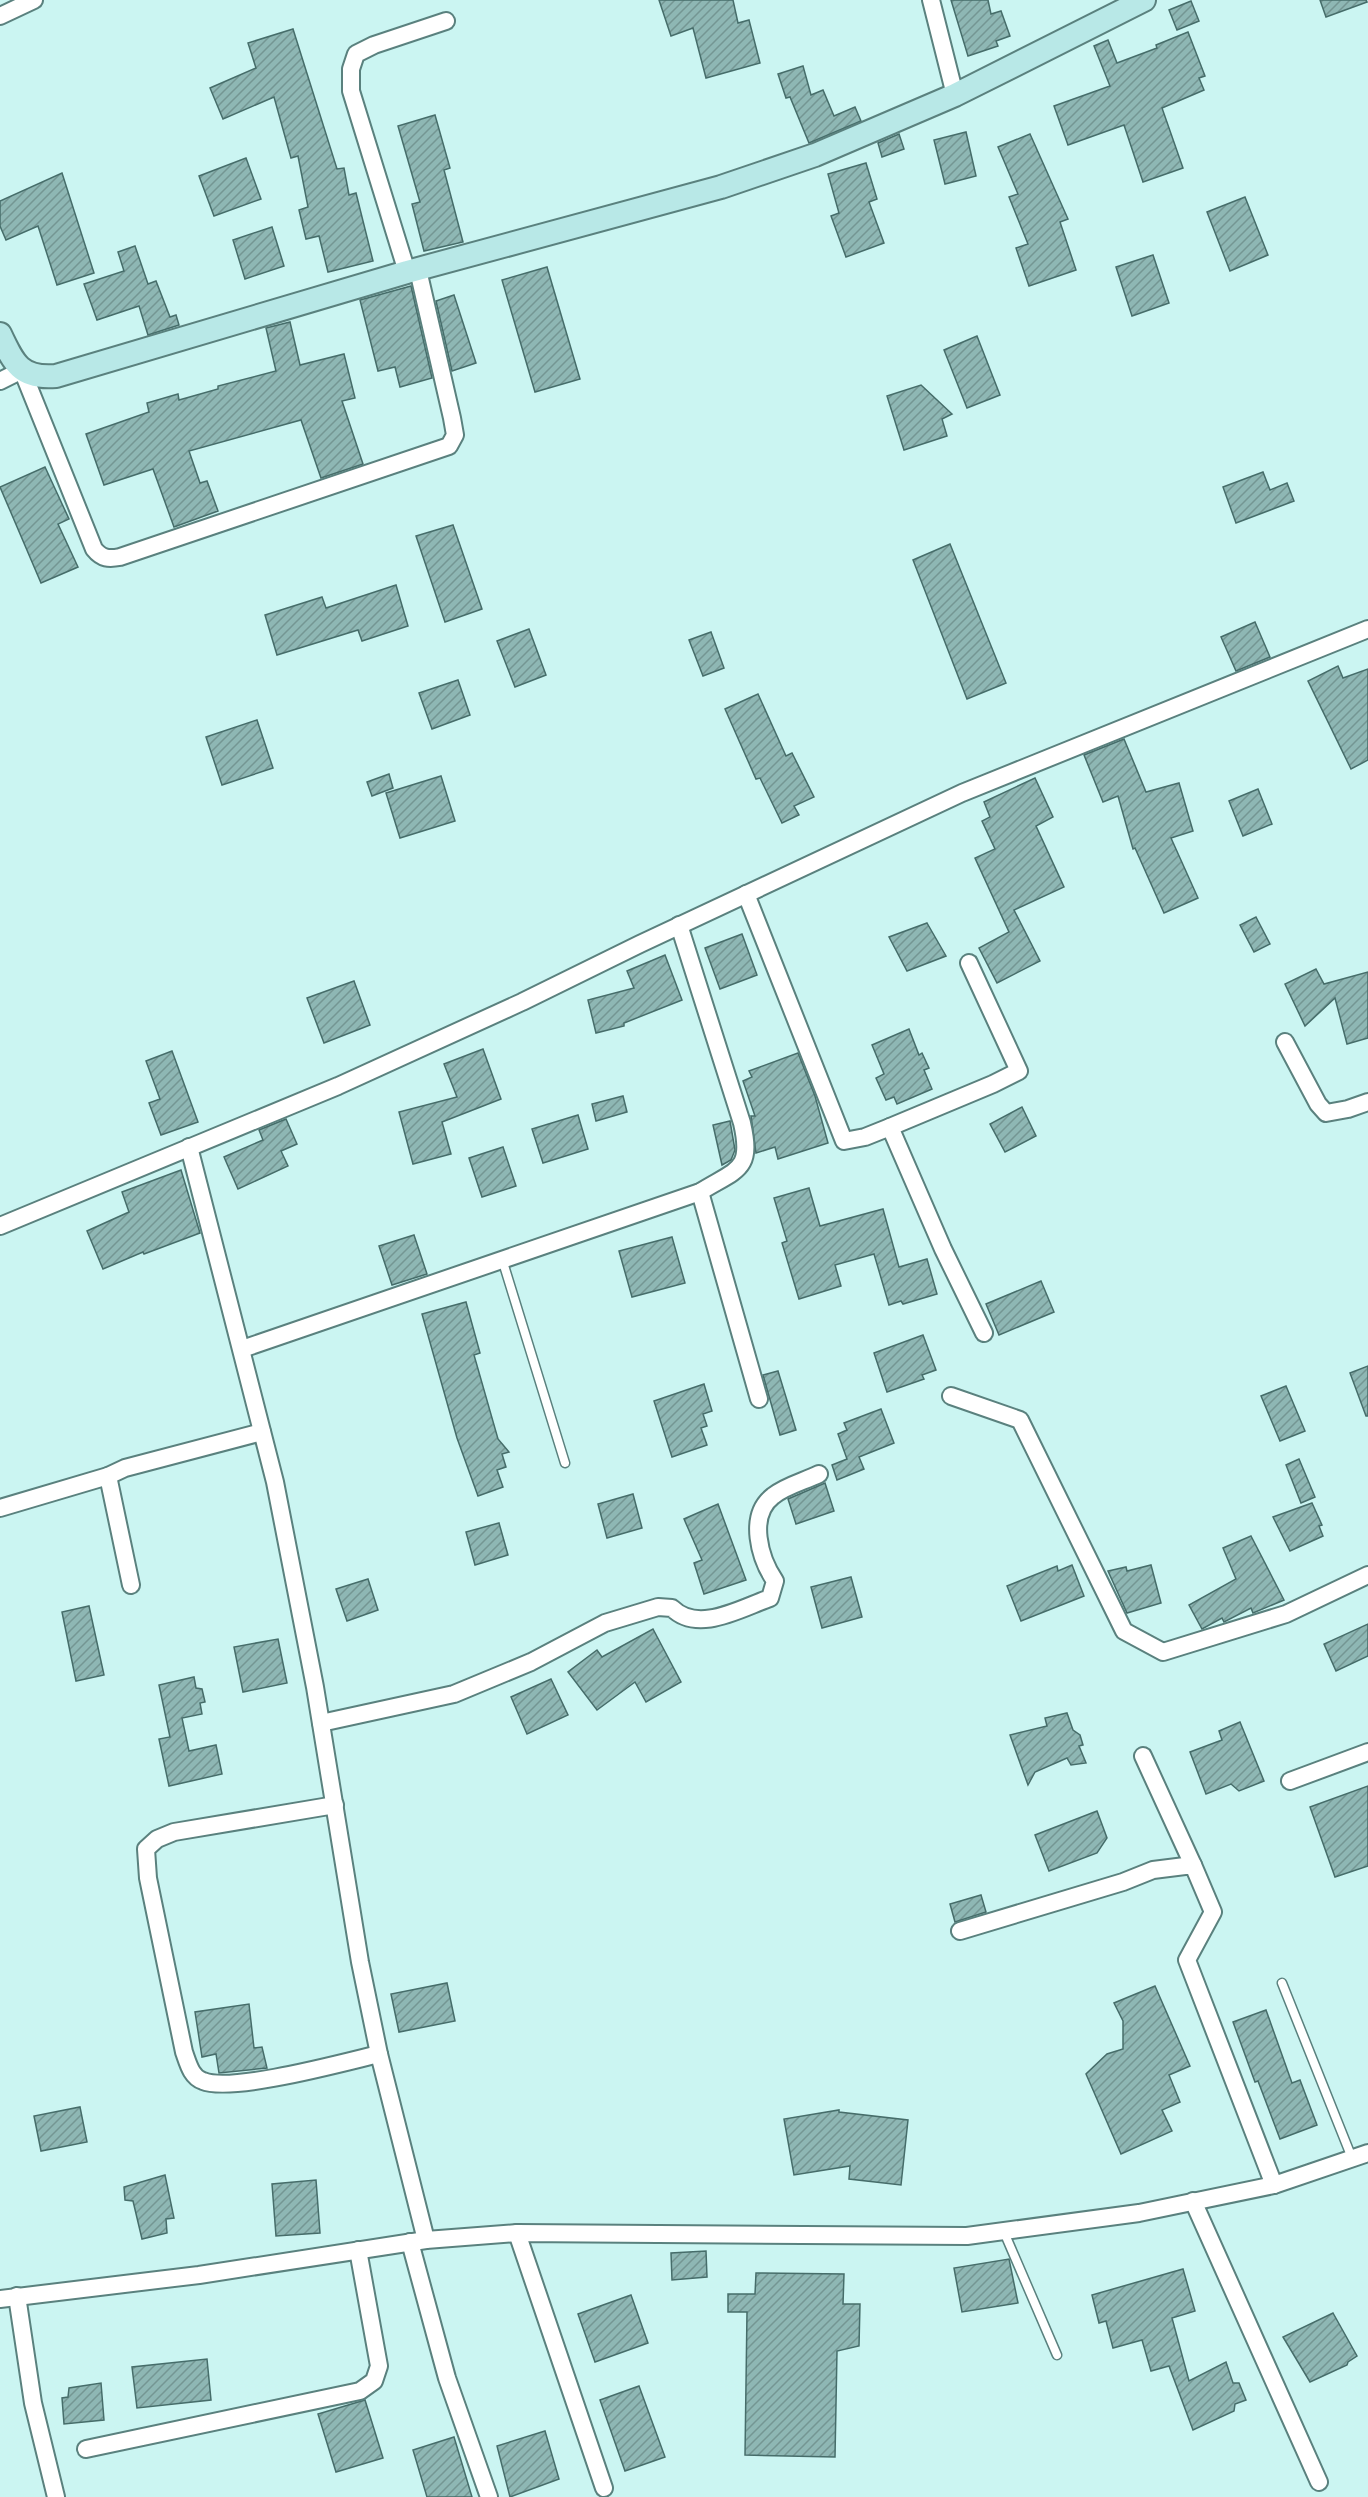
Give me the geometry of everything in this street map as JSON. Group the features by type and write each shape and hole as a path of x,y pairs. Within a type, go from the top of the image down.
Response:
{"street":[{"path":"0,16 34,0"},
{"path":"931,0 955,95"},
{"path":"22,370 37,378 56,376 413,271 721,188 816,154 955,95 1144,0"},
{"path":"0,334 22,370 94,549 99,556 109,559 449,446 455,435 452,418 413,271 351,91 351,69 356,54 374,45 446,21"},
{"path":"0,381 22,370"},
{"path":"0,1226 338,1086 522,1002 679,925 962,793 1368,629"},
{"path":"746,894 844,1141 890,1127 1019,1071 969,963"},
{"path":"242,1349 700,1192 741,1166 748,1149 679,925"},
{"path":"1286,1042 1318,1104 1326,1113 1368,1102"},
{"path":"890,1127 943,1249 984,1333"},
{"path":"189,1147 274,1482 321,1723 360,1962 447,2378 489,2497"},
{"path":"700,1192 759,1399"},
{"path":"951,1396 1020,1420 1124,1631 1163,1652 1286,1614 1368,1575"},
{"path":"0,1508 108,1476 125,1468 262,1432"},
{"path":"321,1723 454,1694 531,1662 605,1623 658,1607 672,1608 681,1617 703,1621 770,1598 775,1581 763,1561 758,1535 762,1512 772,1496 819,1474"},
{"path":"108,1476 131,1585"},
{"path":"1290,1781 1368,1752"},
{"path":"1143,1756 1213,1912 1186,1960 1274,2185"},
{"path":"335,1805 174,1832 157,1839 146,1849 148,1878 184,2052 193,2075 203,2082 217,2084 270,2079 379,2054"},
{"path":"960,1931 1123,1882 1154,1870 1193,1865"},
{"path":"56,2497 8,2298 200,2275 418,2241 517,2233 967,2236 1139,2213 1274,2185 1360,2156"},
{"path":"1192,2201 1318,2482"},
{"path":"517,2233 604,2488"},
{"path":"86,2449 360,2391 374,2381 379,2366 358,2250"}],"lane":[{"path":"502,1259 565,1463"},
{"path":"1282,1983 1360,2156"},
{"path":"1004,2232 1057,2355"}],"building":[{"path":"659,0 733,0 738,23 749,20 760,63 706,78 693,28 671,36"},
{"path":"951,0 988,0 991,14 1001,11 1010,36 996,41 998,46 968,56"},
{"path":"1320,0 1366,0 1367,2 1326,17"},
{"path":"1191,1 1199,21 1177,30 1169,10"},
{"path":"293,29 337,169 344,168 349,195 356,193 373,261 328,272 319,236 306,239 299,210 308,207 298,156 291,158 274,97 223,119 210,88 256,68 248,43"},
{"path":"1188,32 1205,76 1199,78 1204,90 1162,108 1183,168 1143,182 1124,125 1068,145 1054,106 1110,86 1094,46 1108,40 1117,63 1157,48 1156,45"},
{"path":"803,66 811,95 823,90 834,116 855,107 861,121 809,143 790,97 786,98 778,74"},
{"path":"435,115 450,168 444,170 463,242 424,251 412,204 420,202 398,126"},
{"path":"966,132 976,176 945,184 934,140"},
{"path":"899,134 904,149 882,157 878,143"},
{"path":"1030,134 1068,219 1060,222 1076,270 1029,286 1016,248 1028,244 1009,197 1018,194 998,147"},
{"path":"246,158 261,199 214,216 199,176"},
{"path":"866,163 877,199 869,202 884,243 846,257 831,216 839,213 828,174"},
{"path":"62,173 94,273 57,285 38,226 6,240 0,226 0,201"},
{"path":"1245,197 1268,255 1230,271 1207,212"},
{"path":"272,227 284,266 245,279 233,240"},
{"path":"135,246 148,284 156,281 170,317 176,315 179,325 148,335 139,306 97,320 84,284 124,271 118,252"},
{"path":"1153,255 1169,303 1132,316 1116,267"},
{"path":"547,267 580,379 535,392 502,280"},
{"path":"411,286 432,378 400,387 395,367 378,371 360,300"},
{"path":"454,295 476,363 452,371 436,301"},
{"path":"290,322 300,365 344,354 355,398 342,401 363,464 321,478 301,420 189,451 200,483 207,481 218,511 174,527 153,469 104,485 86,434 149,412 147,403 178,394 179,400 218,389 218,386 276,371 266,328"},
{"path":"977,336 1000,395 967,408 944,350"},
{"path":"921,385 952,414 942,419 947,436 904,450 887,396"},
{"path":"45,467 69,519 58,524 78,567 41,583 0,487"},
{"path":"1263,472 1270,490 1287,483 1294,501 1236,523 1223,487"},
{"path":"453,525 482,609 445,622 416,536"},
{"path":"950,544 1006,683 967,699 913,560"},
{"path":"396,585 408,626 362,641 358,630 277,655 265,615 322,597 326,608"},
{"path":"1255,622 1270,657 1236,671 1221,637"},
{"path":"529,629 546,675 515,687 497,641"},
{"path":"711,632 724,668 703,676 689,640"},
{"path":"1338,666 1343,678 1368,669 1368,760 1351,769 1308,681"},
{"path":"458,680 470,715 432,729 419,693"},
{"path":"758,694 786,756 792,753 814,797 794,806 799,815 782,823 760,778 756,779 725,709"},
{"path":"257,720 273,768 222,785 206,737"},
{"path":"1124,739 1146,792 1179,783 1193,831 1171,838 1198,898 1164,913 1135,848 1133,849 1118,796 1103,802 1084,755"},
{"path":"389,774 393,788 372,796 367,782"},
{"path":"441,776 455,821 400,838 386,793"},
{"path":"1035,778 1053,817 1036,826 1064,887 1014,910 1040,961 997,983 979,948 1009,932 975,858 995,849 982,821 990,817 984,802"},
{"path":"1258,789 1272,824 1243,836 1229,801"},
{"path":"1256,917 1270,944 1254,952 1240,925"},
{"path":"927,923 946,956 907,971 889,937"},
{"path":"742,934 757,975 720,989 705,948"},
{"path":"665,955 682,1000 624,1023 624,1026 596,1033 588,1000 634,988 627,971"},
{"path":"1316,969 1324,984 1368,972 1368,1038 1347,1044 1335,998 1305,1026 1285,984"},
{"path":"354,981 370,1025 324,1043 307,998"},
{"path":"909,1029 919,1055 922,1053 929,1068 924,1070 932,1089 897,1104 894,1097 886,1100 876,1078 884,1074 872,1045"},
{"path":"483,1049 501,1099 442,1122 451,1154 413,1164 399,1112 457,1097 444,1064"},
{"path":"172,1051 198,1122 161,1135 149,1103 160,1099 146,1061"},
{"path":"798,1053 815,1096 828,1143 778,1159 775,1147 756,1153 751,1116 755,1116 743,1081 752,1077 749,1071"},
{"path":"623,1096 627,1112 596,1121 592,1104"},
{"path":"1022,1107 1036,1136 1005,1152 990,1124"},
{"path":"578,1115 588,1149 543,1163 532,1129"},
{"path":"286,1119 297,1144 281,1151 288,1166 238,1189 224,1157 263,1140 259,1130"},
{"path":"730,1121 735,1150 731,1160 722,1165 713,1125"},
{"path":"503,1147 516,1186 482,1197 469,1158"},
{"path":"181,1170 200,1233 144,1254 143,1252 103,1269 87,1231 129,1212 122,1192"},
{"path":"809,1188 820,1226 883,1209 899,1267 927,1259 937,1294 903,1304 901,1301 889,1305 874,1254 835,1265 841,1286 799,1299 782,1243 787,1241 774,1198"},
{"path":"414,1235 427,1274 392,1285 379,1246"},
{"path":"672,1237 685,1283 632,1297 619,1251"},
{"path":"1041,1281 1054,1312 999,1335 986,1304"},
{"path":"466,1302 480,1353 474,1355 498,1439 509,1452 502,1454 506,1467 497,1470 503,1487 478,1496 457,1438 422,1314"},
{"path":"923,1335 936,1370 922,1375 924,1379 887,1392 874,1353"},
{"path":"1368,1366 1368,1416 1366,1416 1350,1373"},
{"path":"778,1371 796,1430 780,1435 763,1375"},
{"path":"704,1384 712,1411 703,1414 707,1426 701,1428 707,1445 672,1457 654,1401"},
{"path":"1286,1386 1305,1431 1280,1441 1261,1396"},
{"path":"881,1409 894,1443 859,1457 864,1469 837,1480 832,1465 847,1459 838,1434 847,1430 844,1423"},
{"path":"1299,1459 1315,1497 1301,1503 1286,1465"},
{"path":"825,1483 834,1511 796,1524 788,1499"},
{"path":"633,1494 642,1528 607,1538 598,1504"},
{"path":"1312,1503 1322,1525 1319,1526 1323,1536 1290,1551 1273,1517"},
{"path":"718,1504 746,1580 704,1594 694,1563 702,1560 684,1519"},
{"path":"499,1523 508,1555 475,1565 466,1532"},
{"path":"1251,1536 1284,1600 1253,1613 1251,1608 1224,1622 1222,1618 1202,1629 1189,1605 1236,1579 1223,1548"},
{"path":"1072,1565 1084,1596 1021,1621 1007,1586 1057,1566 1058,1571"},
{"path":"1151,1565 1161,1603 1127,1613 1108,1571 1126,1567 1127,1571"},
{"path":"851,1577 862,1617 822,1628 811,1587"},
{"path":"368,1579 378,1610 347,1621 336,1589"},
{"path":"89,1606 104,1675 76,1681 62,1612"},
{"path":"1368,1624 1368,1656 1336,1671 1324,1644"},
{"path":"653,1629 681,1682 646,1702 635,1682 597,1710 568,1672 597,1650 602,1657"},
{"path":"278,1639 287,1683 243,1692 234,1647"},
{"path":"194,1677 196,1688 202,1689 205,1702 200,1703 202,1714 182,1718 189,1751 216,1745 222,1774 169,1786 159,1739 170,1737 159,1685"},
{"path":"551,1679 568,1715 527,1734 511,1697"},
{"path":"1067,1713 1073,1730 1080,1735 1083,1745 1079,1746 1086,1763 1071,1765 1067,1758 1035,1772 1028,1785 1010,1735 1047,1726 1045,1718"},
{"path":"1240,1722 1264,1781 1239,1791 1231,1784 1206,1794 1190,1752 1222,1740 1219,1731"},
{"path":"1368,1786 1368,1866 1335,1877 1310,1807"},
{"path":"1097,1811 1107,1838 1097,1853 1049,1871 1035,1835"},
{"path":"981,1895 986,1912 955,1922 950,1904"},
{"path":"447,1983 455,2021 399,2032 391,1994"},
{"path":"1155,1986 1190,2066 1169,2075 1180,2102 1162,2110 1172,2131 1121,2154 1086,2074 1107,2054 1123,2049 1123,2021 1114,2003"},
{"path":"249,2004 254,2048 262,2047 267,2068 219,2073 216,2054 202,2057 195,2012"},
{"path":"1266,2010 1292,2083 1300,2080 1317,2125 1280,2139 1258,2081 1255,2082 1233,2022"},
{"path":"80,2107 87,2142 41,2151 34,2116"},
{"path":"839,2110 839,2112 908,2120 901,2185 849,2179 850,2166 794,2175 784,2119"},
{"path":"165,2175 174,2218 166,2219 167,2233 142,2239 133,2201 125,2200 124,2187"},
{"path":"316,2180 320,2233 276,2236 272,2184"},
{"path":"706,2251 707,2277 672,2280 671,2253"},
{"path":"1009,2259 1018,2303 962,2312 954,2268"},
{"path":"1183,2269 1195,2311 1172,2318 1189,2381 1226,2362 1233,2383 1239,2383 1246,2400 1235,2404 1234,2411 1193,2430 1169,2366 1151,2371 1142,2340 1113,2348 1106,2321 1099,2323 1092,2295"},
{"path":"756,2273 844,2274 843,2304 860,2304 859,2346 837,2351 835,2457 745,2455 747,2312 728,2312 728,2294 755,2294"},
{"path":"631,2295 648,2343 595,2362 578,2314"},
{"path":"1333,2313 1357,2356 1347,2365 1310,2382 1283,2337"},
{"path":"207,2359 211,2400 137,2408 132,2367"},
{"path":"101,2383 104,2420 64,2424 62,2398 68,2397 69,2388"},
{"path":"639,2386 665,2457 625,2471 600,2400"},
{"path":"365,2400 383,2458 336,2472 318,2414"},
{"path":"545,2431 559,2479 510,2497 497,2446"},
{"path":"454,2437 472,2497 427,2497 413,2450"}]}
